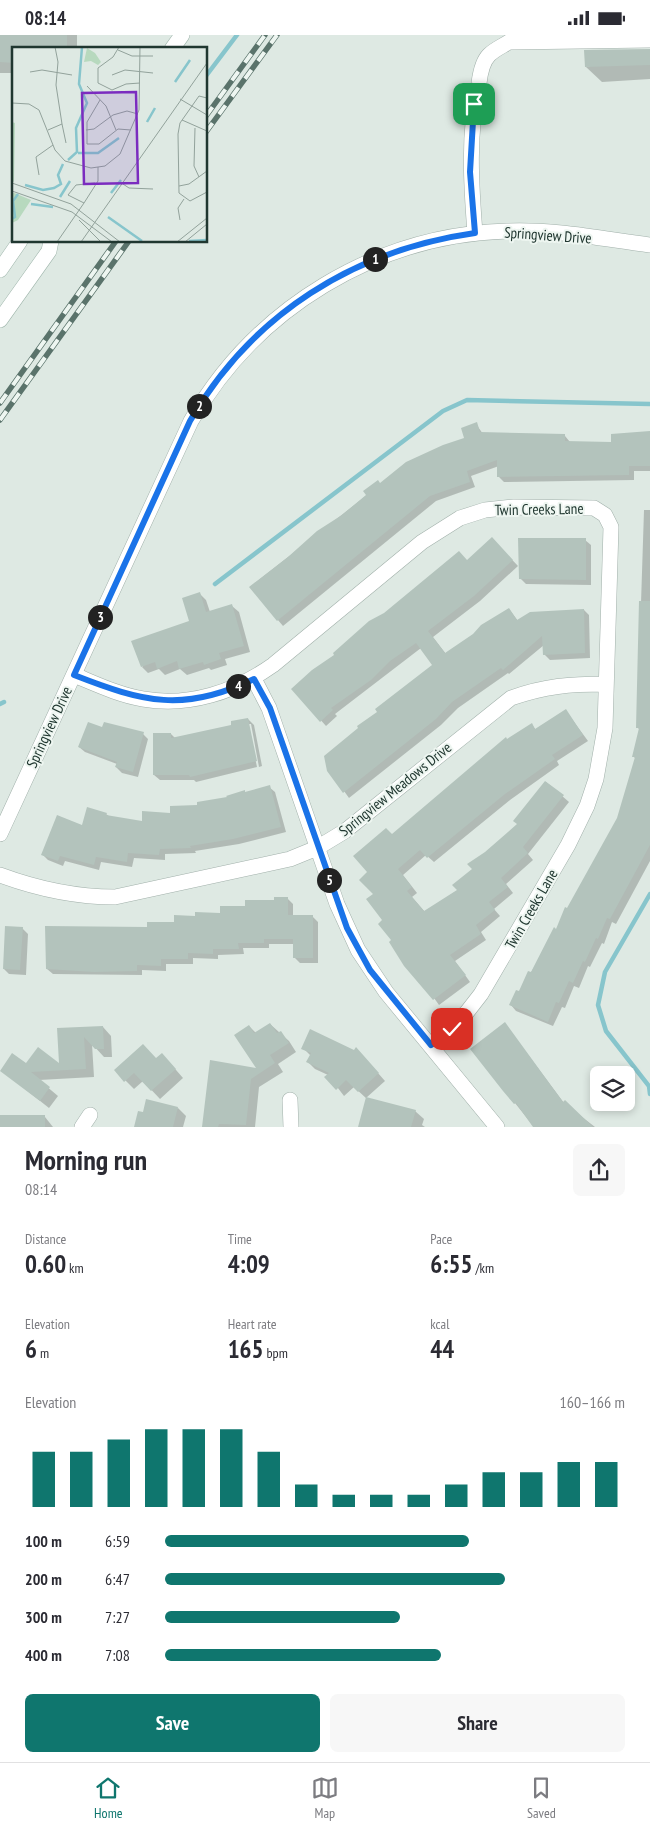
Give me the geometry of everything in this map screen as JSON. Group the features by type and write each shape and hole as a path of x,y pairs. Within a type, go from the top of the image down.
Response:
{"street":[{"path":"173,47 182,35"},
{"path":"475,233 470,172 472,113 481,74 488,55 514,39 650,39"},
{"name":"Springview Drive","path":"0,834 190,421 206,394 263,329 290,307 359,266 416,244 475,233 534,231 650,245"},
{"path":"0,270 19,243"},
{"path":"0,320 49,251 51,243"},
{"name":"Twin Creeks Lane","path":"74,675 142,699 165,701 211,695 232,689 254,679 422,542 460,518 485,510 514,507 594,508 605,515 611,527 602,754 587,806 578,826 481,994 462,1018 431,1045"},
{"path":"254,679 270,708 337,904 358,950 386,992 497,1127"},
{"name":"Springview Meadows Drive","path":"0,875 35,888 61,894 115,897 290,859 317,848 346,831 511,698 558,684 606,683"},
{"path":"290,1100 290,1127"}],"building":[{"path":"0,35 67,35 67,47 12,47 12,63 0,62"},
{"path":"650,49 650,65 585,67 584,50"},
{"path":"477,422 480,432 565,434 565,441 611,442 611,434 650,431 650,466 629,466 629,475 497,477 497,460 467,471 470,482 430,496 277,621 249,587 288,557 317,531 342,515 366,495 363,491 378,480 380,483 406,462 443,445 464,438 461,428"},
{"path":"492,537 513,560 474,596 428,631 445,653 473,634 481,625 509,608 517,620 530,612 584,609 585,653 543,655 542,636 503,670 501,668 452,702 436,719 343,793 327,771 324,756 358,728 357,726 377,712 375,709 432,665 416,643 390,661 371,680 331,708 333,710 320,722 291,689 312,670 334,655 333,653 369,621 384,613 459,551 467,560"},
{"path":"518,538 586,538 586,580 519,579"},
{"path":"200,592 206,612 232,604 244,646 219,653 221,659 204,665 203,662 179,669 177,661 157,669 155,662 141,667 131,641 189,621 182,598"},
{"path":"639,601 650,601 650,845 610,919 607,918 598,939 596,938 585,962 583,961 573,983 569,981 559,1003 556,1002 548,1022 509,1005 516,990 519,991 528,971 531,972 554,927 556,929 565,907 567,908 617,818 635,757 632,757 639,728 636,728"},
{"path":"566,709 583,735 552,755 555,759 505,794 427,858 420,850 398,869 412,887 407,891 424,911 457,890 452,885 472,869 467,864 485,852 517,824 513,821 545,781 564,795 523,847 528,853 501,878 508,887 489,902 495,910 476,925 481,934 450,955 466,975 433,1000 404,966 389,942 391,940 378,924 382,920 366,899 373,894 359,880 367,872 353,856 386,828 392,834 506,737 507,739 532,723 535,729"},
{"path":"248,718 257,761 190,777 189,775 153,775 153,733 171,733 171,738 231,725 231,721"},
{"path":"88,722 102,727 104,722 144,732 133,772 115,767 117,762 78,747"},
{"path":"270,785 281,827 233,839 190,846 191,848 160,849 159,855 128,853 127,862 96,857 94,865 60,856 58,861 41,855 57,815 82,825 87,807 107,813 106,815 142,821 142,811 170,813 170,806 197,805 197,802 227,797 245,790 245,792"},
{"path":"274,897 288,897 288,915 313,915 313,958 293,958 293,939 264,939 264,943 238,943 239,949 213,949 213,954 188,953 188,959 161,959 161,966 137,965 137,971 94,972 46,969 45,926 147,927 147,922 174,922 174,915 195,916 195,912 220,913 220,906 245,906 245,900 274,900"},
{"path":"5,926 23,927 20,970 3,969"},
{"path":"505,1022 563,1102 565,1100 593,1127 533,1127 516,1103 514,1104 470,1049"},
{"path":"270,1023 277,1033 281,1031 289,1043 270,1055 275,1063 251,1079 246,1125 219,1124 218,1127 202,1127 210,1060 256,1068 234,1035 249,1025 254,1033"},
{"path":"103,1026 104,1049 95,1049 84,1037 86,1069 31,1072 50,1087 40,1101 0,1071 12,1053 26,1063 38,1047 59,1063 57,1028"},
{"path":"310,1029 354,1050 356,1047 379,1073 358,1092 346,1080 336,1090 324,1077 329,1073 306,1062 311,1053 301,1049"},
{"path":"143,1044 156,1058 162,1053 176,1069 151,1091 134,1073 124,1082 114,1070"},
{"path":"366,1097 416,1110 411,1127 358,1127"},
{"path":"146,1099 178,1107 173,1127 134,1127 138,1111 143,1112"},
{"path":"0,1115 45,1115 45,1127 0,1127"}],"waterway":[{"path":"208,73 237,35"},
{"path":"215,584 443,411 467,400 650,404"},
{"path":"0,704 4,702"},
{"path":"650,894 605,972 598,1005 606,1031 649,1086 650,1094"}],"railway":[{"path":"208,113 265,35"},
{"path":"208,129 277,35"},
{"path":"0,403 115,243"},
{"path":"0,420 128,243"}],"route":[{"path":"452,1029 431,1045 386,992 358,950 337,904 270,708 254,679 232,689 211,695 188,700 165,701 142,699 74,675 148,509 190,421 206,394 243,350 263,329 290,307 313,291 359,266 416,244 475,233 470,172 474,104"}]}
